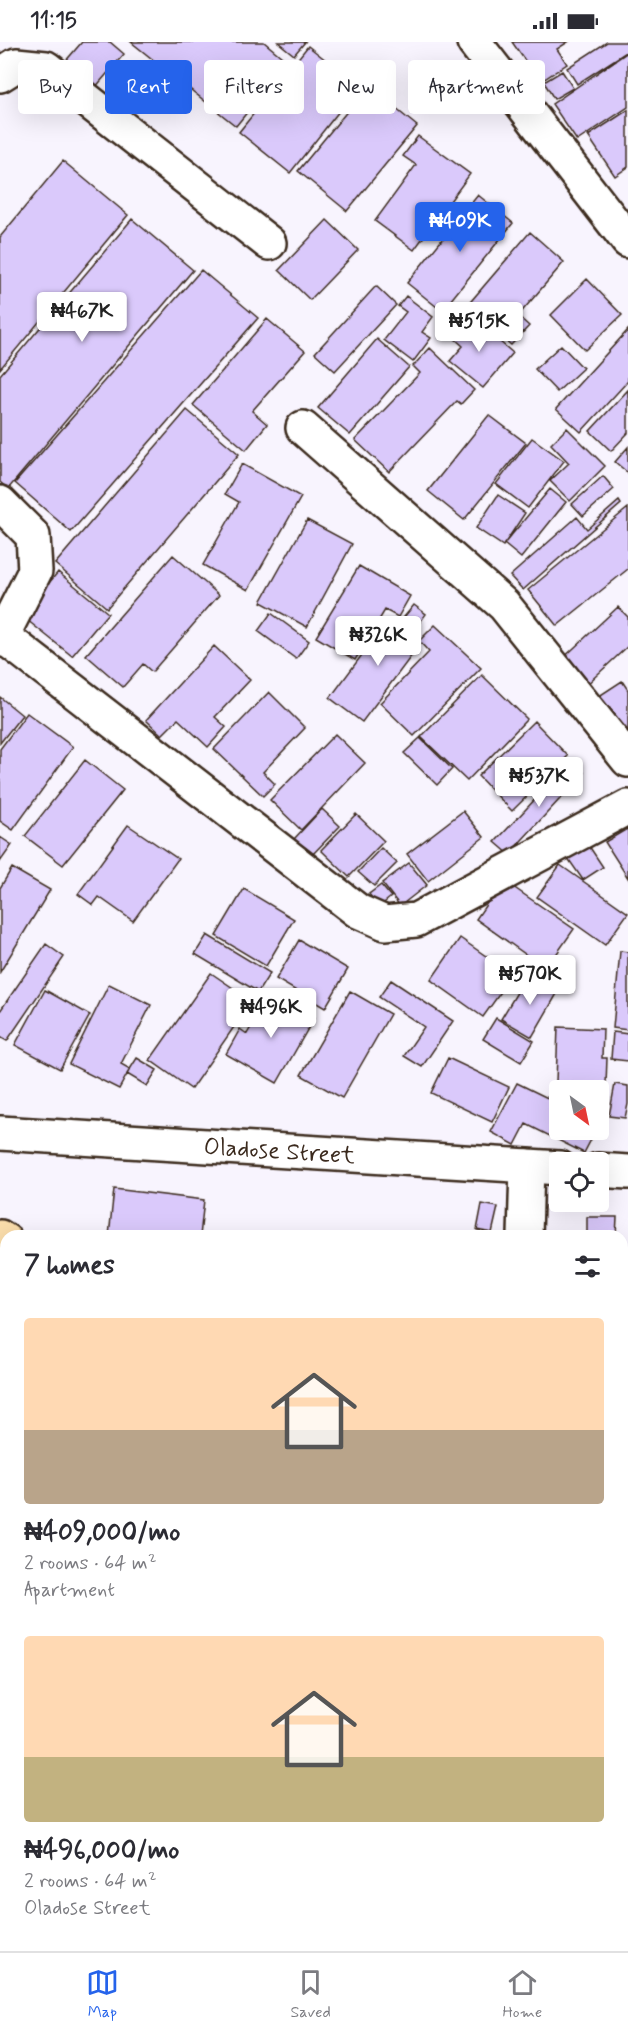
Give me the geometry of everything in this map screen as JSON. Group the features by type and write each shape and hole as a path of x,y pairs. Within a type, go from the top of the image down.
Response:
{"street":[{"path":"474,42 628,241"},
{"path":"0,75 16,65 46,68 269,243"},
{"path":"303,429 504,605 628,760"},
{"path":"0,503 33,536 35,571 1,637 358,911 385,924 416,920 628,807"},
{"name":"Oladose Street","path":"0,1133 549,1167"},
{"path":"525,1230 527,1166"},
{"path":"609,1171 628,1172"}],"building":[{"path":"82,42 110,42 124,54 119,60 105,60 105,76 94,89 93,60 67,60"},
{"path":"131,42 264,42 286,60 204,60 204,100 192,91 192,60 154,60"},
{"path":"278,42 305,42 294,55"},
{"path":"512,42 568,42 557,49 567,64 545,79 545,60 525,60"},
{"path":"607,42 628,42 628,51 577,84 567,68"},
{"path":"308,46 326,60 316,60 316,114 337,114 290,173 239,132 253,114 304,114 304,60 297,60"},
{"path":"628,52 628,107 577,141 552,104"},
{"path":"562,71 573,88 554,99 545,81"},
{"path":"396,109 417,126 347,211 298,171 345,114 396,114"},
{"path":"628,110 628,167 615,176 588,136"},
{"path":"221,114 246,114 236,126"},
{"path":"418,136 470,174 414,250 375,221 416,165 403,156"},
{"path":"63,161 128,215 0,369 0,237"},
{"path":"478,195 513,223 442,311 407,283"},
{"path":"132,219 193,270 8,489 0,482 0,375"},
{"path":"327,220 358,250 310,300 279,270"},
{"path":"530,232 564,262 518,316 529,326 511,345 466,307"},
{"path":"201,270 258,318 71,532 15,483"},
{"path":"587,279 622,315 585,350 551,315"},
{"path":"376,286 396,305 335,371 315,353"},
{"path":"406,296 433,317 422,332 431,338 413,362 384,340 406,312 398,306"},
{"path":"471,317 513,353 483,388 450,361 463,346 453,337"},
{"path":"267,319 305,351 252,411 267,424 246,450 193,405"},
{"path":"628,330 628,381 581,432 556,409"},
{"path":"377,339 409,367 350,435 318,408"},
{"path":"561,345 583,368 557,392 535,369"},
{"path":"430,348 474,390 461,404 457,401 389,472 355,440 420,373 413,366"},
{"path":"628,390 628,433 611,451 590,431"},
{"path":"187,410 239,454 107,608 55,564"},
{"path":"489,415 526,443 464,520 428,491"},
{"path":"567,428 605,466 570,501 550,481 569,463 551,444"},
{"path":"532,438 564,461 528,508 496,484"},
{"path":"628,447 628,473 615,462"},
{"path":"242,464 301,497 248,590 203,565 239,502 225,494"},
{"path":"603,476 614,489 583,516 572,504"},
{"path":"550,489 566,502 521,558 504,544"},
{"path":"498,495 525,513 503,546 476,528"},
{"path":"619,501 621,504 523,590 510,576 577,517 587,529"},
{"path":"628,508 628,569 557,626 528,590"},
{"path":"307,520 352,544 307,627 261,602"},
{"path":"173,555 219,595 152,672 143,664 123,687 86,655"},
{"path":"359,566 410,596 398,617 385,610 355,660 316,637"},
{"path":"58,572 108,613 72,656 22,616"},
{"path":"414,605 426,614 404,644 415,651 362,722 330,698 387,621 395,628"},
{"path":"618,607 628,617 628,646 583,688 559,662"},
{"path":"271,613 309,641 296,659 258,631"},
{"path":"435,625 481,668 414,736 380,703 429,652 419,641"},
{"path":"214,646 250,680 215,717 226,727 208,747 178,719 162,735 146,720"},
{"path":"482,675 527,719 467,781 421,737"},
{"path":"622,681 628,690 628,754 593,700"},
{"path":"269,692 305,728 263,772 275,784 263,796 214,749"},
{"path":"0,697 22,715 0,743"},
{"path":"27,713 73,747 13,830 0,821 0,749"},
{"path":"534,721 568,756 512,811 478,776"},
{"path":"335,734 365,763 301,830 270,800"},
{"path":"420,738 452,769 437,785 404,753"},
{"path":"85,760 123,790 63,865 25,836"},
{"path":"571,761 584,773 509,854 495,842"},
{"path":"322,809 340,826 311,856 294,839"},
{"path":"463,811 484,837 428,881 407,854"},
{"path":"356,814 384,841 349,877 321,850"},
{"path":"128,825 178,859 133,921 99,897 93,905 78,894"},
{"path":"627,829 628,831 628,878 605,842"},
{"path":"0,837 12,845 0,862"},
{"path":"587,843 603,867 583,880 567,857"},
{"path":"381,848 397,863 374,886 358,872"},
{"path":"409,863 427,885 400,906 382,883"},
{"path":"560,865 628,913 605,945 537,897"},
{"path":"12,868 50,890 0,972 0,888"},
{"path":"503,880 574,929 546,969 476,919"},
{"path":"381,885 391,897 379,907 369,894"},
{"path":"244,889 294,919 266,966 216,936"},
{"path":"207,935 270,973 258,992 195,954"},
{"path":"460,938 513,975 483,1017 431,980"},
{"path":"299,940 348,969 325,1008 276,979"},
{"path":"46,944 64,957 7,1041 0,1037 0,1011"},
{"path":"620,951 628,952 628,1030 613,1028"},
{"path":"211,973 252,1001 191,1089 150,1060"},
{"path":"528,974 558,992 532,1037 501,1019"},
{"path":"391,980 453,1021 422,1067 404,1056 424,1027 379,997"},
{"path":"109,984 151,1005 121,1064 130,1069 119,1089 69,1064"},
{"path":"45,990 90,1015 60,1069 15,1045"},
{"path":"350,991 390,1014 342,1098 301,1075"},
{"path":"270,994 314,1018 277,1083 226,1054 240,1029 247,1034"},
{"path":"496,1018 534,1041 521,1062 483,1039"},
{"path":"558,1027 603,1029 602,1058 607,1058 606,1080 556,1080"},
{"path":"613,1032 628,1034 628,1061 611,1059"},
{"path":"137,1058 157,1070 147,1086 127,1074"},
{"path":"448,1058 509,1087 492,1122 431,1093"},
{"path":"517,1083 549,1099 549,1136 526,1124 515,1145 491,1132"},
{"path":"615,1084 628,1086 625,1118 609,1116"},
{"path":"558,1140 591,1140 585,1152"},
{"path":"114,1189 204,1200 201,1230 110,1230"},
{"path":"482,1204 498,1207 493,1230 477,1230"},
{"path":"587,1217 617,1217 616,1230 587,1230"}]}
